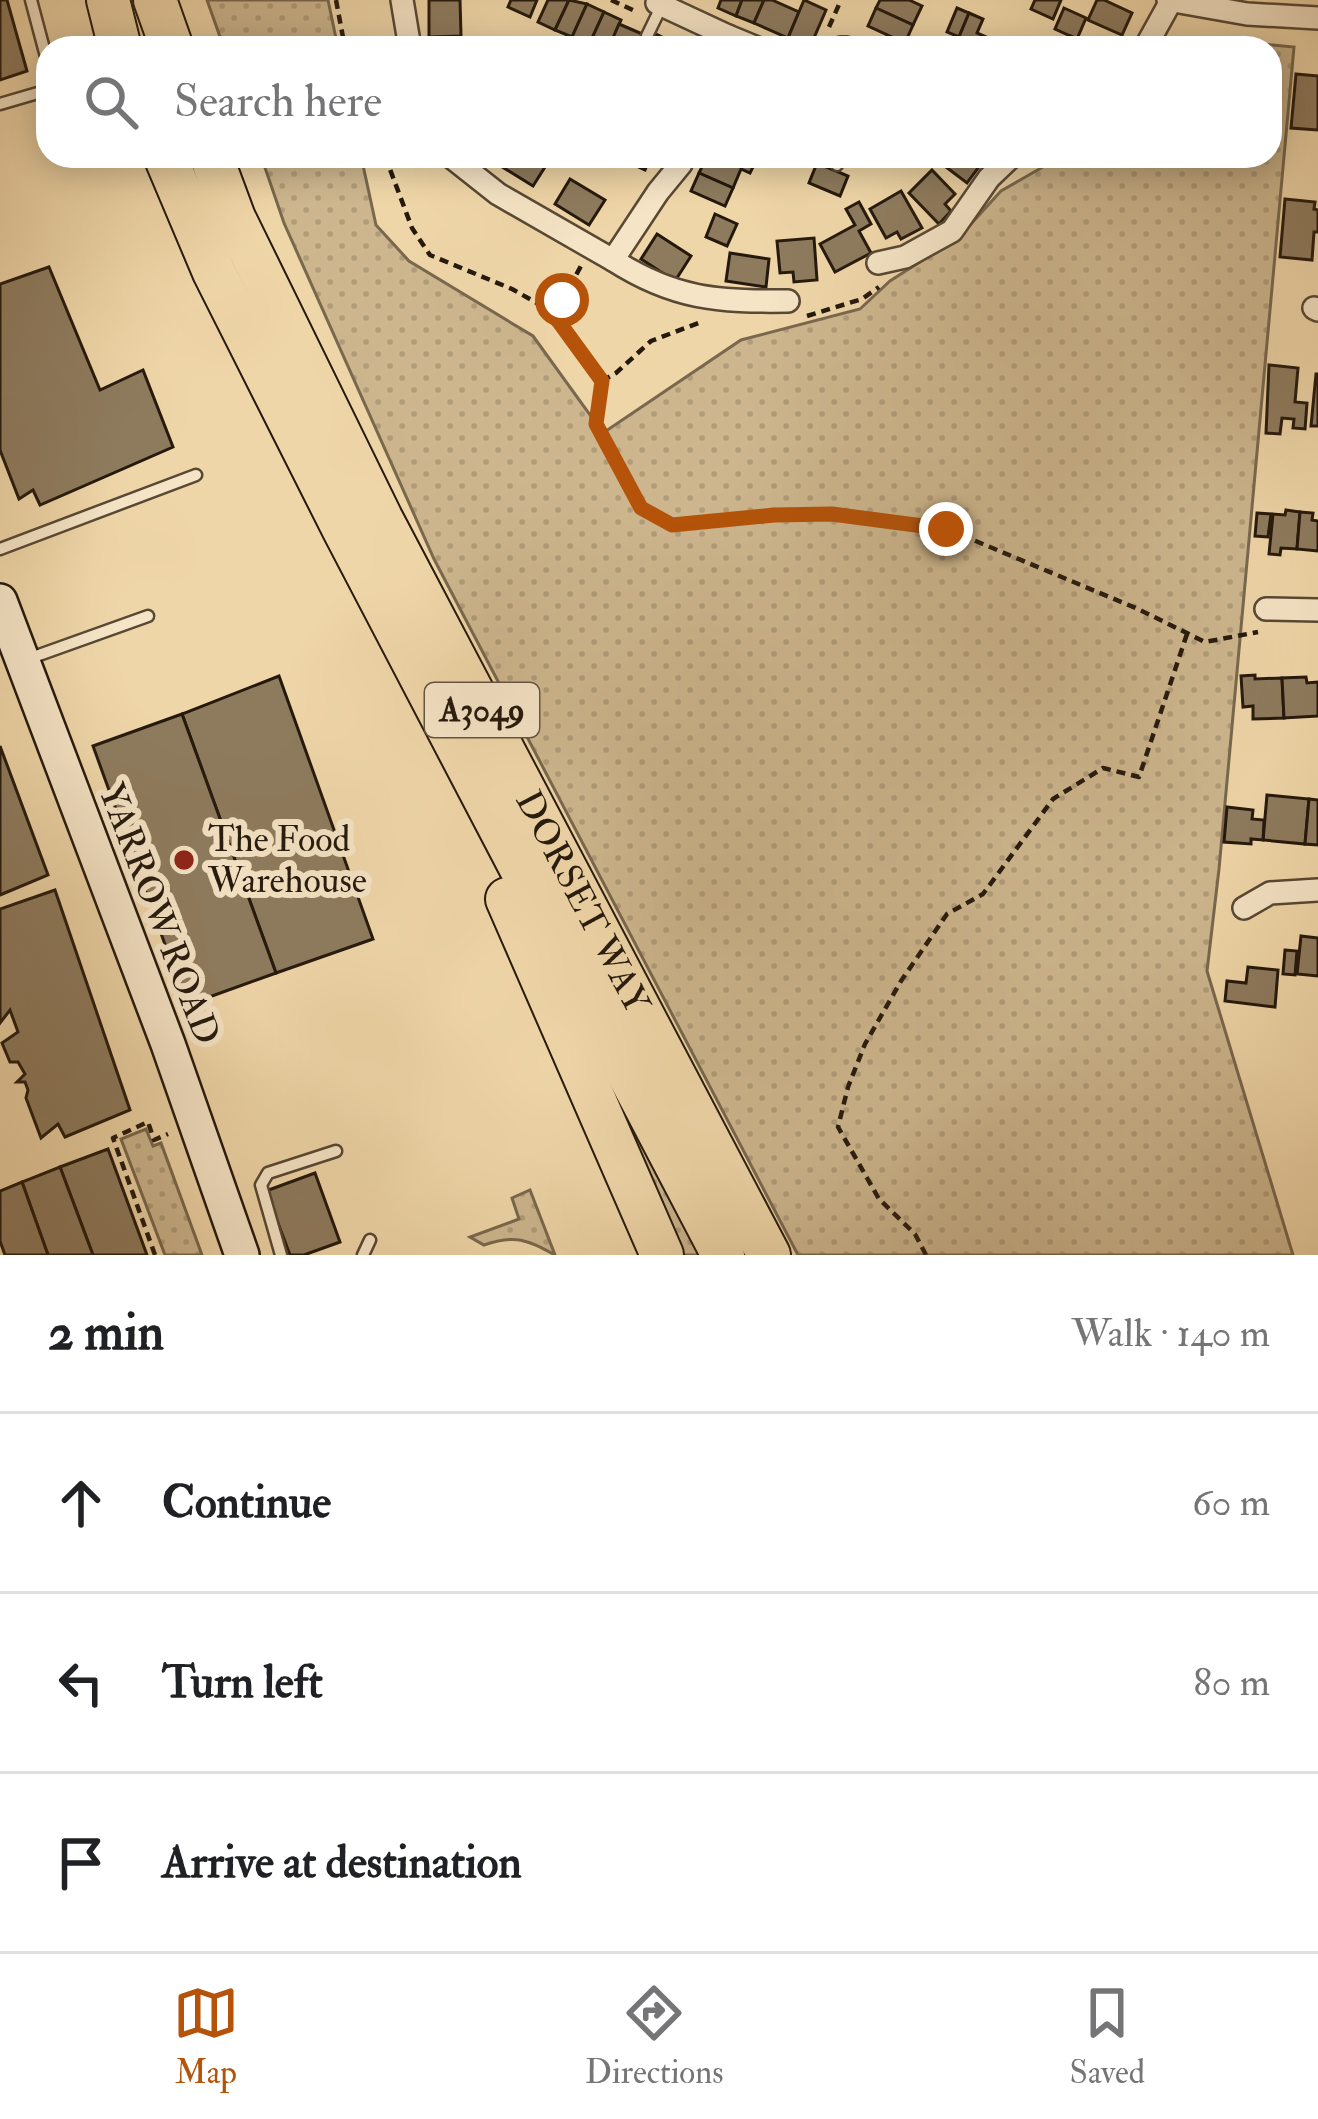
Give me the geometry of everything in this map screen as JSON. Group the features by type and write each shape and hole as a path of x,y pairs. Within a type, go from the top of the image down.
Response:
{"highway":[{"path":"108,0 117,36"},
{"path":"155,0 168,36"},
{"name":"DORSET WAY","path":"170,168 214,272 344,530 723,1255"},
{"name":"DORSET WAY","path":"216,168 234,218 382,520 769,1255"},
{"path":"197,232 208,290 514,914 662,1255"}],"street":[{"path":"402,0 408,36"},
{"path":"1150,36 1169,0 1306,11"},
{"path":"660,4 716,36"},
{"path":"465,168 498,194 666,289 788,307"},
{"path":"613,260 678,168"},
{"path":"884,272 952,231 999,168"},
{"name":"YARROW ROAD","path":"0,601 242,1255"},
{"path":"1266,609 1318,610"},
{"path":"1244,908 1270,893 1318,890"}],"lane":[{"path":"31,0 41,36"},
{"path":"647,36 660,4"},
{"path":"0,104 36,94"},
{"path":"0,549 196,475"},
{"path":"22,661 148,616"},
{"path":"281,1255 261,1185 268,1173 336,1151"},
{"path":"363,1255 370,1240"}],"path":[{"path":"336,0 343,36"},
{"path":"390,168 412,228 430,255 551,311 602,381 596,424 641,508 672,525 832,514 946,529 1205,642 1258,633 1266,609"},
{"path":"551,311 592,251 590,247"},
{"path":"788,307 811,316 862,299 884,272"},
{"path":"602,381 651,341 710,319"},
{"path":"926,1255 914,1234 879,1199 838,1127 865,1044 946,914 983,893 1053,799 1103,768 1139,776 1187,634"},
{"path":"155,1255 112,1138 148,1122 154,1139 195,1122"}],"shaded area":[{"path":"207,0 328,0 336,36 220,36"},
{"path":"1282,46 1294,47 1207,971 1293,1255 798,1255 434,559 284,223 265,168 364,168 376,225 409,261 533,336 603,433 741,340 860,309 890,281 959,237 1001,191 1041,168 1282,168"},
{"path":"633,1126 701,1255 677,1255 626,1130"},
{"path":"146,1129 153,1146 161,1143 202,1255 165,1255 121,1139"},
{"path":"530,1190 555,1255 521,1240 484,1245 470,1237 519,1219 512,1198"}],"building":[{"path":"0,0 7,0 27,71 0,80"},
{"path":"429,0 460,0 461,36 429,36"},
{"path":"511,0 537,0 530,17 508,7"},
{"path":"548,0 569,0 555,30 538,22"},
{"path":"569,0 587,4 572,36 555,30"},
{"path":"721,0 742,0 736,16 718,8"},
{"path":"742,0 764,0 754,23 736,16"},
{"path":"764,0 799,12 789,36 754,23"},
{"path":"804,0 826,10 815,36 789,36"},
{"path":"880,0 909,0 922,6 913,25 876,8"},
{"path":"1035,0 1061,0 1053,19 1031,9"},
{"path":"1097,0 1132,13 1122,35 1088,20"},
{"path":"587,4 604,12 593,36 572,36"},
{"path":"876,8 913,25 908,36 890,36 868,26"},
{"path":"957,8 969,13 959,36 947,32"},
{"path":"1064,8 1086,18 1078,36 1055,29"},
{"path":"604,12 621,20 614,36 593,36"},
{"path":"969,13 983,19 977,33 984,36 959,36"},
{"path":"619,24 647,36 614,36"},
{"path":"1296,74 1318,76 1318,130 1291,128"},
{"path":"504,168 544,168 533,186"},
{"path":"701,168 752,168 750,173 741,169 733,188 699,173"},
{"path":"815,168 848,176 840,196 809,183"},
{"path":"947,168 978,168 967,183"},
{"path":"932,170 955,194 945,204 951,211 939,224 909,193"},
{"path":"699,173 733,188 725,206 691,191"},
{"path":"570,179 605,200 589,225 555,204"},
{"path":"901,191 922,228 901,239 897,232 886,238 870,209"},
{"path":"1285,199 1315,202 1318,232 1314,232 1312,260 1280,257"},
{"path":"859,202 871,224 859,231 871,253 835,272 820,244 855,225 846,209"},
{"path":"715,214 737,224 727,246 706,237"},
{"path":"657,234 691,256 675,281 641,259"},
{"path":"814,238 817,280 794,282 793,272 780,273 777,241"},
{"path":"730,253 769,259 766,287 726,281"},
{"path":"49,267 100,390 143,370 173,447 40,505 33,490 19,499 0,450 0,284"},
{"path":"1269,365 1298,368 1295,402 1307,403 1305,429 1293,428 1294,419 1282,418 1280,434 1266,433"},
{"path":"1316,374 1318,426 1311,426"},
{"path":"1286,510 1300,512 1297,549 1281,548 1280,555 1269,554 1273,514 1285,515"},
{"path":"1300,512 1313,513 1312,520 1318,521 1318,551 1297,549"},
{"path":"1257,513 1271,514 1268,537 1255,536"},
{"path":"1255,675 1255,679 1282,678 1284,718 1253,719 1253,706 1243,707 1241,676"},
{"path":"279,676 373,939 276,973 182,714"},
{"path":"1306,677 1307,683 1318,682 1318,716 1284,718 1282,678"},
{"name":"The Food Warehouse","path":"182,714 276,973 187,1005 93,746"},
{"path":"0,746 48,875 0,895"},
{"path":"1267,795 1309,799 1305,844 1263,840"},
{"path":"1309,799 1318,800 1318,845 1305,844"},
{"path":"1227,807 1253,810 1252,819 1264,820 1263,840 1224,842"},
{"path":"55,890 130,1110 65,1137 58,1124 41,1138 25,1082 17,1082 25,1074 18,1062 10,1062 2,1043 18,1032 10,1010 0,1023 0,909"},
{"path":"1301,936 1318,938 1318,976 1297,974"},
{"path":"1285,950 1297,951 1295,975 1283,974"},
{"path":"1248,967 1278,970 1275,1007 1225,1001 1227,981 1246,983"},
{"path":"108,1149 147,1255 93,1255 60,1167"},
{"path":"60,1167 93,1255 48,1255 22,1182"},
{"path":"315,1173 340,1242 290,1255 266,1191"},
{"path":"22,1182 48,1255 5,1255 0,1241 0,1191"}],"place":[{"name":"The Food Warehouse","path":"184,860"}],"route":[{"path":"562,300 551,311 602,381 596,424 641,508 672,525 832,514 946,529"}]}
